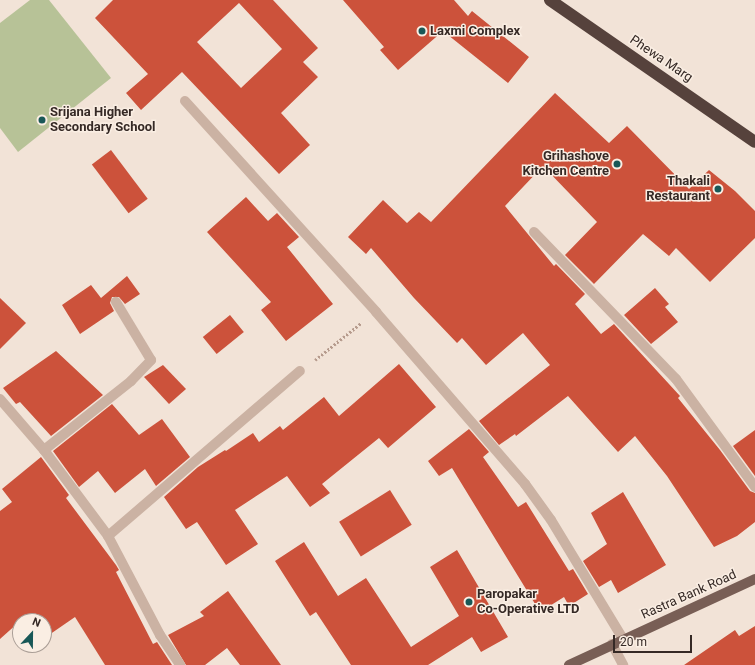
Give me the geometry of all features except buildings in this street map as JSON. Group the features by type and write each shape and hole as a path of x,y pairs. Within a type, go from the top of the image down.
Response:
{"highway":[{"name":"Phewa Marg","path":"550,0 755,142"}],"main road":[{"name":"Rastra Bank Road","path":"569,665 612,644 755,580"}],"street":[{"path":"185,101 376,312 525,484 551,520 623,639"},
{"path":"534,232 676,379 755,487"},
{"path":"44,450 131,380 151,360 116,302"},
{"path":"108,536 300,371"},
{"path":"0,399 44,450 108,536 160,635 180,665"},
{"path":"612,644 623,665"}],"path":[{"path":"300,371 376,312"}],"green space":[{"name":"Srijana Higher Secondary School","path":"30,0 49,0 111,78 18,152 0,128 0,23"}],"place":[{"name":"Laxmi Complex","path":"422,31"},
{"name":"Srijana Higher Secondary School","path":"42,120"},
{"name":"Grihashove Kitchen Centre","path":"617,164"},
{"name":"Thakali Restaurant","path":"718,189"},
{"name":"Paropakar Co-Operative LTD","path":"469,602"}]}
